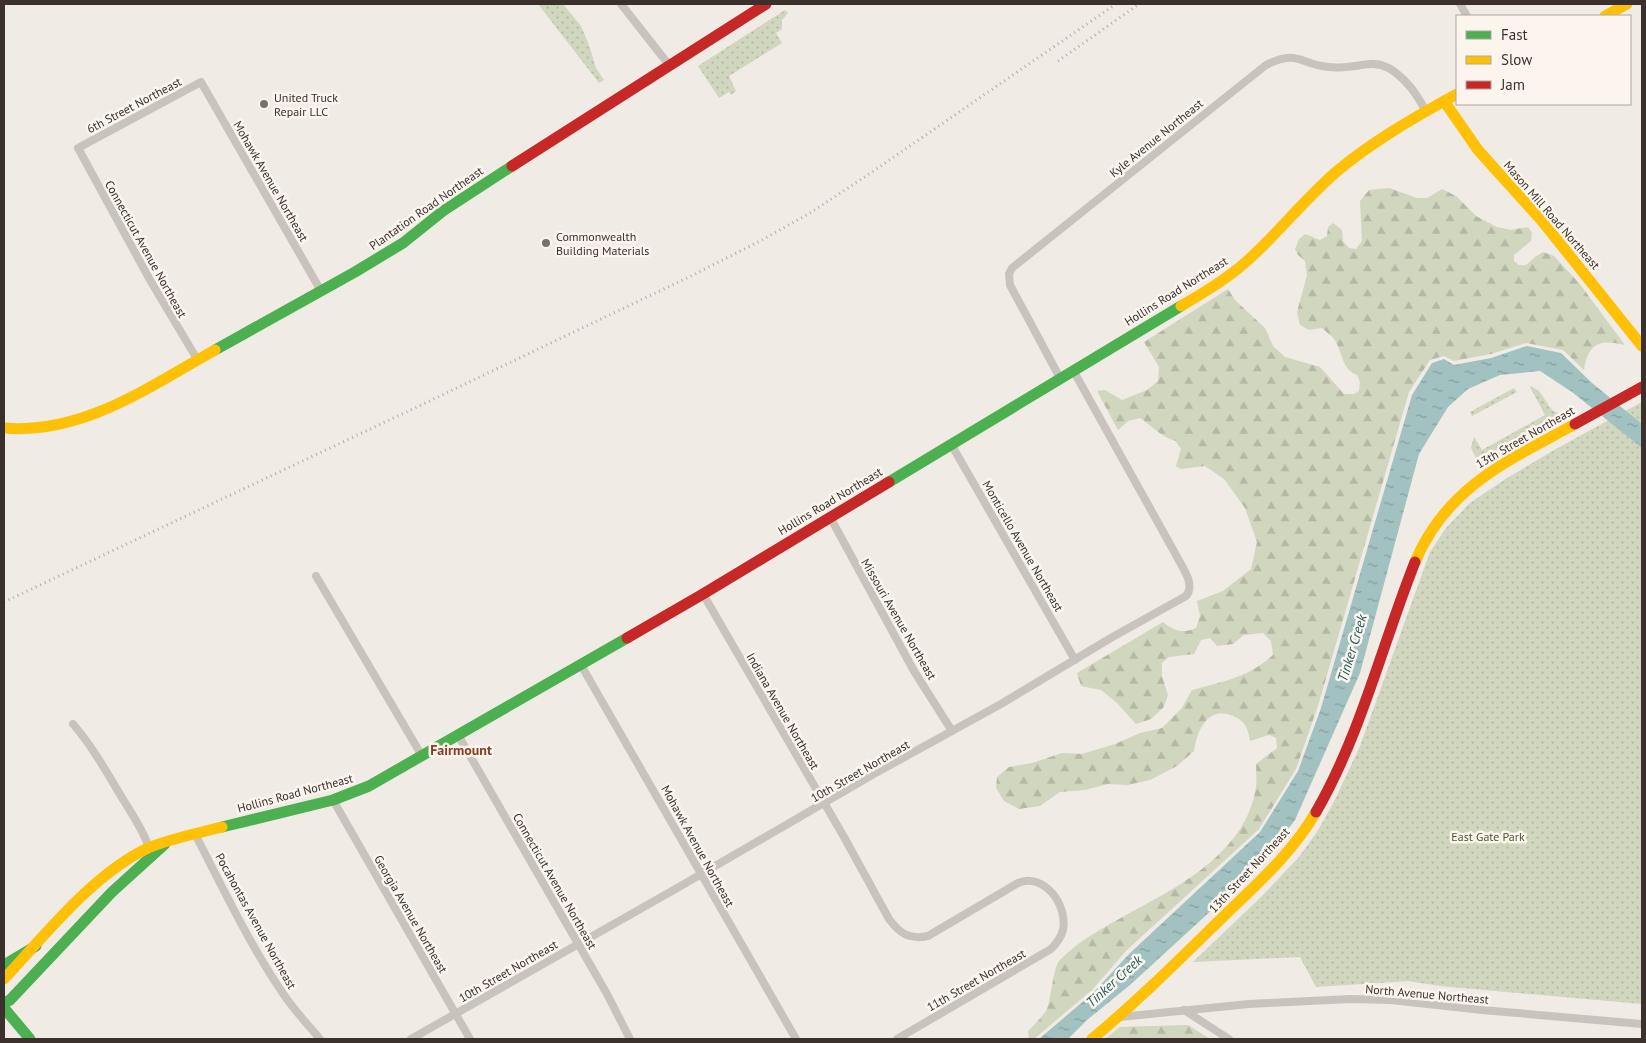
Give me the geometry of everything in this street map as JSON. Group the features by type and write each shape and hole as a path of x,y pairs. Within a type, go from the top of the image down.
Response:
{"main road":[{"name":"Plantation Road Northeast","path":"4,428 28,430 69,424 89,418 118,404 403,243 443,211 766,4"},
{"path":"1607,15 1628,4"},
{"name":"Hollins Road Northeast","path":"4,979 70,909 104,877 149,848 195,834 333,800 369,786 703,594 1211,288 1249,260 1335,173 1362,152 1456,95"},
{"name":"Mason Mill Road Northeast","path":"1444,101 1478,150 1548,227 1642,346"},
{"name":"13th Street Northeast","path":"1092,1039 1120,1017 1155,985 1252,888 1290,848 1314,816 1344,756 1417,558 1426,538 1440,517 1462,492 1480,478 1581,419 1642,387"},
{"name":"Hollins Road Northeast","path":"4,1004 10,1000 124,880 167,843"},
{"path":"4,964 36,946"},
{"path":"4,1008 30,1039"}],"street":[{"path":"621,4 669,65"},
{"name":"Kyle Avenue Northeast","path":"1060,378 1010,285 1009,274 1012,268 1266,65 1286,57 1296,57 1329,67 1346,67 1373,63 1381,65 1400,76 1410,86 1426,112"},
{"name":"Mohawk Avenue Northeast","path":"201,82 321,291"},
{"name":"6th Street Northeast","path":"78,148 201,82"},
{"name":"Connecticut Avenue Northeast","path":"78,148 150,280 197,360"},
{"name":"10th Street Northeast","path":"411,1039 1052,675 1186,596 1190,588 1176,555 1073,370"},
{"name":"Monticello Avenue Northeast","path":"951,444 1075,660"},
{"name":"Missouri Avenue Northeast","path":"830,517 914,671 952,731"},
{"path":"316,576 422,756"},
{"name":"Indiana Avenue Northeast","path":"703,594 896,929 909,937 920,938 928,936 1018,883 1030,880 1044,885 1057,901 1064,920 1062,935"},
{"name":"Mohawk Avenue Northeast","path":"581,664 796,1039"},
{"path":"73,724 88,741 136,820 149,848"},
{"name":"Connecticut Avenue Northeast","path":"458,735 607,994 630,1039"},
{"name":"Georgia Avenue Northeast","path":"333,800 470,1039"},
{"name":"Pocahontas Avenue Northeast","path":"195,834 225,894 272,977 293,1007 320,1039"},
{"name":"11th Street Northeast","path":"897,1039 1051,949 1062,935"},
{"name":"North Avenue Northeast","path":"1120,1017 1248,1004 1383,999 1642,1024"},
{"path":"1184,1010 1229,1039"}],"green space":[{"path":"538,4 563,4 581,26 596,68 604,80 599,83"},
{"path":"785,10 788,13 782,20 782,29 776,33 782,43 729,76 736,91 731,95 729,92 719,98 698,66"},
{"path":"1389,188 1417,198 1427,198 1442,189 1456,196 1476,216 1497,227 1511,230 1528,227 1532,233 1531,241 1514,255 1514,261 1519,265 1526,265 1543,252 1554,256 1579,283 1625,345 1602,343 1597,345 1589,354 1584,370 1563,350 1526,343 1491,354 1454,361 1444,356 1430,360 1409,392 1318,706 1296,769 1259,829 1126,951 1092,990 1034,1039 1029,1039 1028,1031 1046,1011 1055,970 1060,960 1091,935 1187,880 1224,849 1239,831 1250,810 1256,787 1256,764 1277,748 1276,738 1269,735 1250,741 1247,728 1241,721 1231,715 1220,714 1209,718 1203,725 1194,751 1177,766 1150,780 1128,785 1108,784 1085,790 1060,792 1040,806 1019,809 1004,801 996,788 997,777 1009,767 1032,763 1062,753 1082,754 1115,744 1140,733 1162,728 1182,708 1192,690 1244,674 1273,655 1271,641 1263,633 1244,635 1233,644 1217,646 1210,638 1201,640 1194,654 1169,657 1162,663 1162,676 1168,695 1163,708 1151,719 1136,724 1117,703 1101,690 1081,686 1077,673 1163,622 1179,631 1196,628 1200,616 1197,601 1223,591 1251,569 1257,542 1245,508 1224,479 1205,466 1181,469 1176,466 1181,449 1176,441 1161,434 1140,418 1128,421 1118,430 1097,391 1105,390 1122,400 1147,390 1158,381 1159,367 1144,342 1228,289 1235,300 1265,328 1273,346 1285,357 1320,367 1344,394 1354,394 1359,391 1360,382 1357,375 1348,369 1333,338 1322,328 1309,330 1300,325 1297,312 1307,275 1305,261 1298,255 1295,249 1299,239 1305,234 1320,240 1327,236 1328,227 1333,223 1342,230 1343,241 1349,248 1356,249 1362,241 1360,201 1369,190"},
{"path":"1531,386 1539,391 1552,410 1564,416 1522,440 1481,467 1471,448 1474,437 1482,450 1545,415"},
{"path":"1514,388 1517,392 1472,416 1470,412"},
{"name":"East Gate Park","path":"1642,402 1642,1004 1440,986 1408,981 1316,987 1300,957 1193,962 1261,897 1299,857 1317,832 1335,800 1360,746 1430,552 1446,528 1470,503 1504,480 1554,450"},
{"path":"1188,1025 1210,1039 1105,1039 1120,1027"}],"water":[{"name":"Tinker Creek","path":"1527,346 1561,353 1592,383 1642,424 1642,448 1572,392 1540,371 1500,375 1468,389 1448,407 1419,454 1360,673 1295,820 1265,859 1130,985 1087,1020 1068,1039 1039,1039 1093,993 1129,954 1260,832 1298,771 1321,708 1412,395 1432,363 1444,359 1454,365 1491,358"}],"railway":[{"path":"4,602 419,406 760,241 810,213 872,172 1116,4"},
{"path":"1058,61 1139,4"}],"traffic: fast":[{"path":"215,350 403,243 443,211 512,166"},
{"path":"889,482 1181,306"},
{"path":"222,827 333,800 369,786 627,638"},
{"path":"4,1003 10,1000 112,892 165,844"},
{"path":"4,965 36,946"},
{"path":"4,1008 30,1039"}],"traffic: slow":[{"path":"1607,15 1627,4"},
{"path":"1181,306 1239,268 1324,183 1350,161 1395,130 1456,95"},
{"path":"1444,101 1478,150 1542,221 1642,346"},
{"path":"4,428 33,428 61,424 88,416 140,393 215,350"},
{"path":"1415,562 1428,536 1444,514 1462,495 1503,464 1575,424"},
{"path":"1092,1039 1160,978 1262,879 1286,854 1316,812"},
{"path":"4,979 89,889 128,859 156,845 222,827"}],"traffic: jam":[{"path":"512,166 766,4"},
{"path":"1575,424 1642,387"},
{"path":"627,638 889,482"},
{"path":"1316,812 1346,752 1415,562"}],"place":[{"name":"United Truck Repair LLC","path":"264,104"},
{"name":"Commonwealth Building Materials","path":"546,243"}],"district":[{"name":"Fairmount","path":"461,750"}]}
